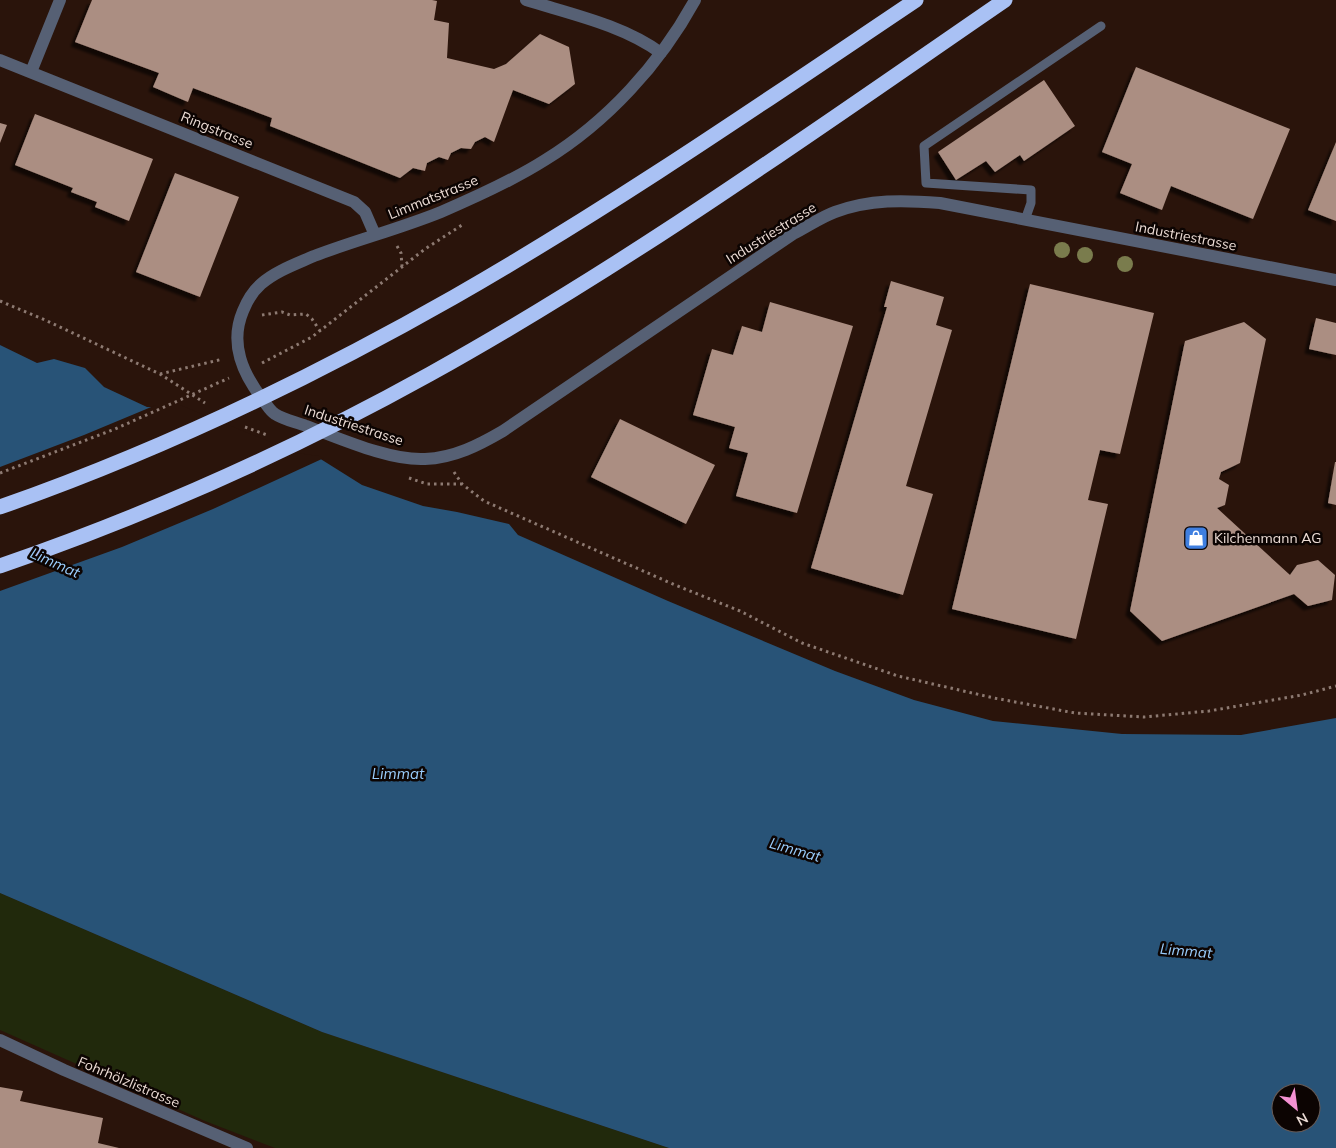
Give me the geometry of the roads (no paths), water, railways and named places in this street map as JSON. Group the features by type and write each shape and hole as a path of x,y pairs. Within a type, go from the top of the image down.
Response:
{"highway":[{"path":"0,507 131,456 199,427 294,382 447,301 555,237 678,159 916,0"},
{"path":"0,566 92,532 212,482 362,410 467,353 590,279 699,209 1005,0"}],"street":[{"path":"31,72 60,0"},
{"path":"526,0 628,33 646,42 661,53"},
{"name":"Limmatstrasse","path":"274,414 254,388 242,366 237,341 238,327 243,311 252,294 260,285 282,271 321,254 422,219 460,203 526,171 578,137 625,95 661,53 695,0"},
{"name":"Ringstrasse","path":"0,60 354,202 365,212 375,235"},
{"name":"Industriestrasse","path":"274,414 403,458 445,457 467,450 502,430 793,234 834,212 865,202 902,200 940,203 1336,280"},
{"name":"Fohrhölzlistrasse","path":"0,1040 64,1070 247,1148"}],"lane":[{"path":"1025,220 1031,203 1032,190 926,183 924,146 1101,26"}],"water":[{"name":"Limmat","path":"0,345 37,363 54,359 85,368 104,387 147,407 180,408 296,455 319,458 362,485 423,506 509,524 518,535 668,601 835,671 914,700 993,721 1122,734 1241,735 1336,718 1336,1148 669,1148 322,1032 0,893"}],"place":[{"name":"Kilchenmann AG","path":"1196,538"}]}
